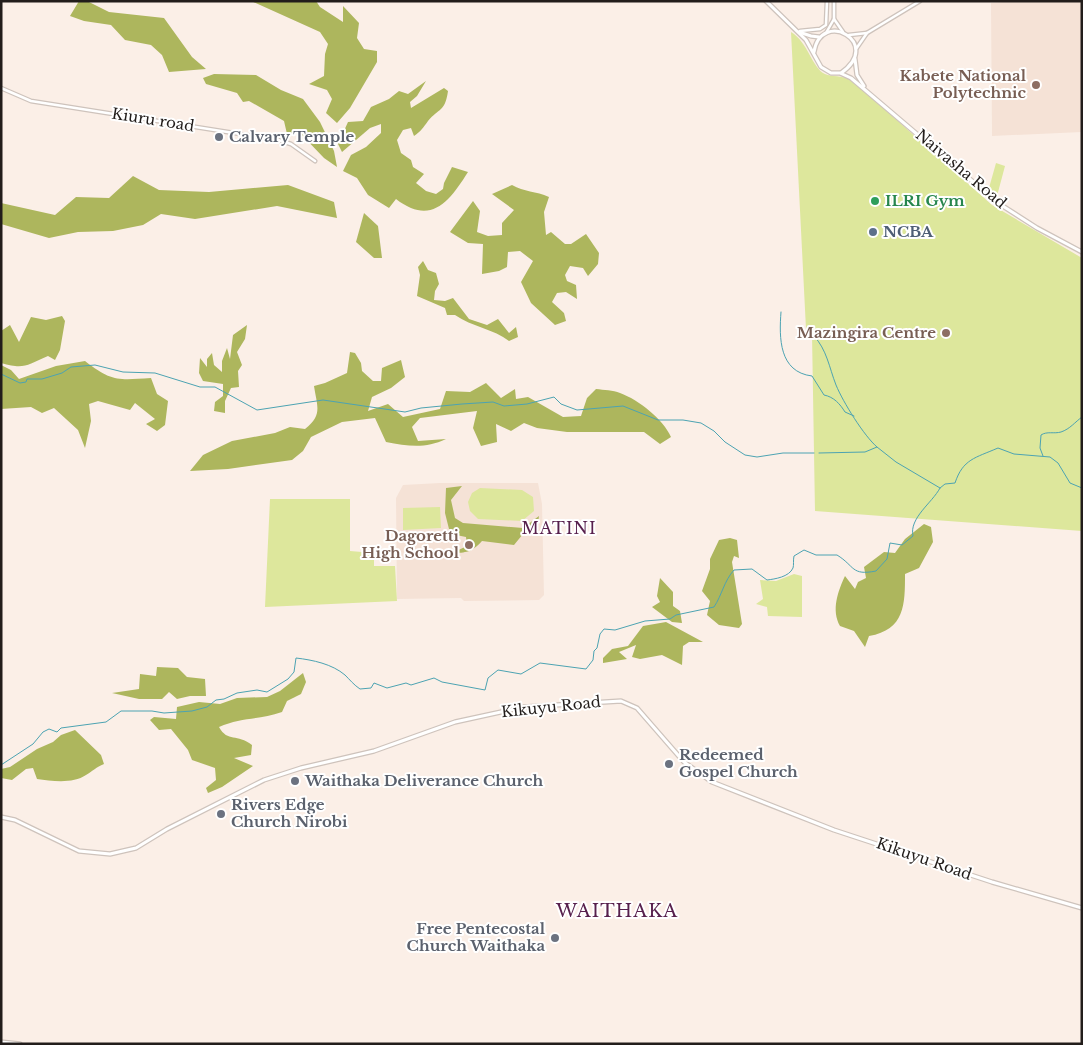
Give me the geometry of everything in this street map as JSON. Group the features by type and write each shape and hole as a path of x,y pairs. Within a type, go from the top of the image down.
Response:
{"main road":[{"path":"766,1 798,31 814,52 821,67 831,72 840,73 850,66 855,59 856,49 849,35 843,32 826,33 820,37 814,52"},
{"path":"798,31 810,36 820,37"},
{"name":"Naivasha Road","path":"855,59 857,75 871,94"},
{"name":"Naivasha Road","path":"840,73 851,78 871,94 998,202 1037,228 1082,252"},
{"name":"Kikuyu Road","path":"1,817 15,820 79,851 110,854 136,848 167,829 264,780 301,768 374,752 455,722 530,706 621,701 637,708 684,762 712,782 834,830 992,882 1082,908"},
{"path":"1,1042 20,1044"}],"street":[{"path":"798,31 820,29 826,25 827,1"},
{"path":"826,33 834,19 834,1"},
{"path":"856,49 867,33 920,1"},
{"path":"834,19 843,32"},
{"path":"849,35 867,33"},
{"name":"Kiuru road","path":"1,88 26,100 254,135 291,144 315,160"}],"shaded area":[{"name":"Kabete National Polytechnic","path":"1082,1 1082,132 992,136 991,3"},
{"name":"Dagoretti High School","path":"538,483 542,504 544,595 539,600 464,601 461,598 397,599 396,498 403,485"}],"green space":[{"path":"79,1 87,1 109,12 164,18 192,57 206,69 169,72 162,55 151,45 125,40 111,25 84,21 70,16"},
{"path":"251,1 316,1 320,7 343,22 343,6 359,23 357,38 364,49 377,51 377,62 350,108 337,123 326,113 332,99 327,90 309,84 324,76 325,54 328,44 320,32"},
{"path":"791,32 802,42 821,71 828,75 852,80 992,205 1082,258 1082,531 815,511 812,334 806,329"},
{"path":"214,74 256,75 281,90 303,99 320,122 334,151 337,167 324,158 300,133 287,134 284,121 249,101 243,102 237,93 206,84 203,78"},
{"path":"426,81 417,96 410,102 411,108 444,88 448,91 445,103 414,136 411,128 403,130 397,140 401,153 411,160 413,167 424,174 416,183 426,191 436,194 443,189 452,167 468,172 454,193 438,207 429,210 419,210 408,207 396,199 389,208 368,195 357,178 343,171 351,155 366,147 381,133 381,124 370,128 342,152 338,144 348,122 363,121 371,107 389,99 399,91 408,94"},
{"path":"996,163 1005,166 997,196 989,188"},
{"path":"133,176 159,190 209,192 288,185 334,202 337,218 277,206 195,219 161,214 143,225 113,231 78,232 49,238 1,224 1,203 55,215 76,197 109,198"},
{"path":"512,185 549,197 544,212 546,235 551,232 565,244 571,244 586,234 599,253 598,264 588,276 583,268 570,266 565,275 567,281 576,285 577,299 566,292 557,293 552,302 564,313 566,321 555,325 531,303 521,282 533,261 520,251 508,252 507,267 499,271 482,274 483,244 468,243 450,232 473,201 480,211 477,232 488,236 502,235 502,223 514,210 492,194"},
{"path":"364,213 378,226 382,258 374,258 356,242"},
{"path":"423,261 428,270 436,273 439,284 435,291 434,300 445,301 453,298 469,319 487,325 498,319 509,333 516,327 518,337 509,341 455,315 447,315 445,308 417,296 420,275 418,267"},
{"path":"62,316 65,321 60,350 55,360 48,356 25,366 1,363 1,331 10,325 19,342 31,317 46,320"},
{"path":"247,325 245,339 237,352 242,365 238,371 239,387 231,388 225,401 225,413 214,411 215,402 223,396 223,384 203,381 199,373 200,358 207,367 207,359 212,353 214,365 222,372 222,361 227,348 230,359 233,335"},
{"path":"350,352 355,353 361,363 362,371 373,381 381,381 382,368 401,360 405,377 391,388 372,397 368,411 388,404 403,417 440,409 446,391 470,392 486,383 501,398 515,389 516,399 528,397 563,417 581,416 587,398 596,389 617,392 635,400 656,417 671,437 660,444 644,432 567,432 537,428 524,423 511,431 496,424 497,442 481,446 473,428 477,411 420,418 412,427 418,441 446,439 431,444 409,445 386,442 375,418 342,422 311,437 303,451 292,460 228,469 190,471 203,455 232,441 275,433 290,427 305,429 317,415 314,386 347,373"},
{"path":"85,361 102,373 116,378 151,378 157,394 168,401 165,425 157,431 146,424 155,419 135,403 130,410 98,401 89,404 91,421 85,448 78,430 54,408 42,413 31,407 1,409 1,365 11,370 19,379 56,366"},
{"path":"462,486 451,500 455,518 463,523 523,528 539,516 537,530 523,534 514,545 482,541 475,548 468,551 452,553 467,546 466,537 456,535 449,529 445,513 446,488"},
{"path":"480,488 522,490 533,497 534,511 522,521 478,519 470,511 468,502 472,493"},
{"path":"270,499 350,499 350,551 374,553 374,566 395,566 397,601 265,607"},
{"path":"440,507 441,528 403,530 403,508"},
{"path":"924,524 931,527 933,542 919,568 905,574 903,605 900,614 890,628 869,636 865,647 854,631 840,626 837,620 836,601 845,576 855,589 858,582 866,578 864,567 884,552 895,553 905,539"},
{"path":"730,538 737,540 739,558 734,556 732,562 742,624 739,628 719,625 707,615 710,601 702,591 710,569 710,559 719,540"},
{"path":"794,574 802,576 802,617 768,616 767,607 756,604 763,599 760,580 776,581"},
{"path":"660,578 673,592 673,606 680,611 682,623 672,622 652,607 660,602 657,596"},
{"path":"666,622 703,642 689,642 683,646 682,665 662,655 640,659 632,657 636,645 619,652 627,659 603,663 603,658 612,649 628,646 643,626"},
{"path":"157,667 178,668 187,677 205,679 206,696 190,696 177,699 169,692 162,699 139,699 112,693 139,689 140,674 156,676"},
{"path":"303,673 306,682 301,694 287,701 282,712 219,727 229,737 242,739 252,745 251,755 234,758 253,766 222,787 208,793 206,788 216,780 215,768 192,760 188,750 171,729 159,730 150,720 154,717 176,719 177,707 199,702 220,704 237,698 267,697 280,691"},
{"path":"75,730 101,755 104,764 81,778 69,781 37,779 33,768 26,769 12,780 1,778 1,769 10,767 37,749 53,742 61,735"}],"waterway":[{"path":"781,312 781,343 787,361 801,373 812,376 824,395 834,399 845,412 854,416"},
{"path":"814,336 825,353 836,385 854,418 877,447"},
{"path":"1,374 20,383 26,382 27,379 42,379 62,373 71,367 95,365 123,372 155,373 200,387 215,387 257,410 323,400 405,412 421,408 462,404 493,402 504,406 527,404 554,397 561,404 577,410 623,406 658,420 683,420 701,423 745,455 757,457 783,453 814,453"},
{"path":"1043,456 1040,448 1041,435 1064,431 1082,417"},
{"path":"819,453 865,452 877,447 896,462 940,488"},
{"path":"1,765 33,744 43,732 49,729 57,732 61,728 106,722 121,711 164,713 192,711 207,707 216,700 224,699 237,693 257,690 267,692 288,679 294,672 296,658 328,665 340,671 360,689 371,688 374,683 387,688 406,683 411,685 434,678 442,682 485,690 488,678 498,670 521,674 540,663 586,669 593,660 600,634 604,629 615,630 645,621 670,619 676,615 714,607 734,570 752,569 767,580 778,578 791,571 794,556 804,550 816,555 837,555 857,571 876,571 887,559 890,543 902,545 913,536 914,523 940,488 945,484 955,483 962,469 971,460 998,448 1014,454 1050,457 1058,463 1070,483 1082,488"}],"place":[{"name":"Kabete National Polytechnic","path":"1036,85"},
{"name":"Calvary Temple","path":"219,137"},
{"name":"ILRI Gym","path":"875,201"},
{"name":"NCBA","path":"873,232"},
{"name":"Mazingira Centre","path":"946,333"},
{"name":"Dagoretti High School","path":"469,545"},
{"name":"Redeemed Gospel Church","path":"669,764"},
{"name":"Waithaka Deliverance Church","path":"295,781"},
{"name":"Rivers Edge Church Nirobi","path":"221,814"},
{"name":"Free Pentecostal Church Waithaka","path":"555,938"}],"district":[{"name":"MATINI","path":"559,528"},
{"name":"WAITHAKA","path":"617,911"}]}
